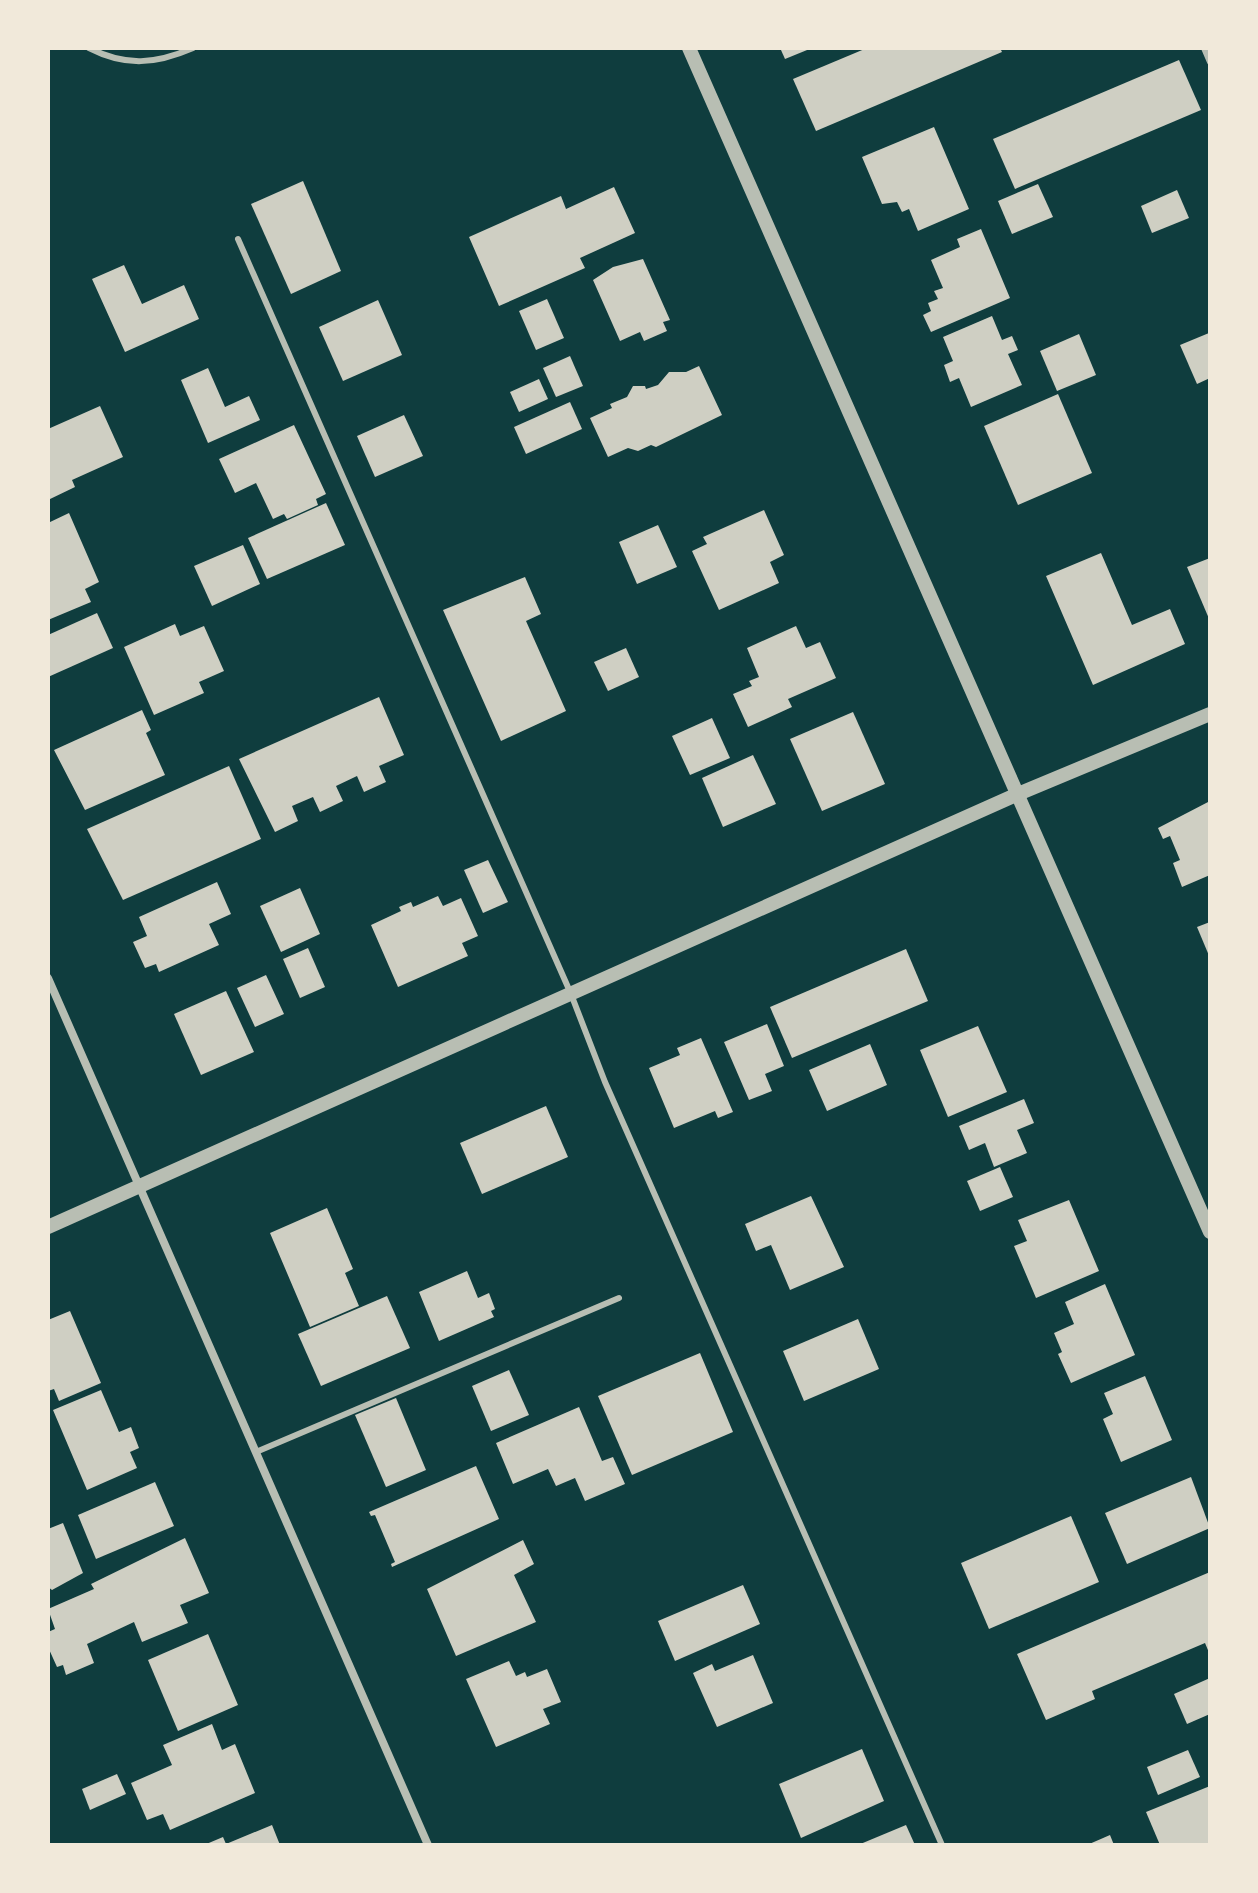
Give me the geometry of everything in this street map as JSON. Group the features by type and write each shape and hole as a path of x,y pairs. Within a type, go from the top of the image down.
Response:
{"street":[{"path":"689,48 1210,1232"},
{"path":"48,1227 1018,794 1210,714"},
{"path":"48,978 428,1845"}],"lane":[{"path":"89,48 121,62 144,62 169,59 193,48"},
{"path":"1204,48 1210,62"},
{"path":"238,239 942,1845"},
{"path":"256,1452 619,1298"}],"building":[{"path":"812,48 785,59 781,50"},
{"path":"867,48 1000,48 1002,52 816,131 793,79"},
{"path":"1179,60 1201,110 1015,189 993,139"},
{"path":"934,127 969,209 918,231 909,209 902,212 897,202 882,204 862,157"},
{"path":"303,181 341,271 291,294 251,204"},
{"path":"1038,184 1053,217 1012,234 998,201"},
{"path":"614,187 635,233 580,258 585,268 499,306 469,237 561,196 566,209"},
{"path":"1177,190 1189,218 1152,233 1141,206"},
{"path":"981,229 1010,298 931,332 923,315 931,311 928,303 938,299 934,291 943,288 931,260 960,247 957,239"},
{"path":"643,259 670,320 663,322 667,331 644,341 640,332 620,341 593,280 613,267"},
{"path":"124,265 142,304 184,285 199,319 125,352 92,279"},
{"path":"547,299 564,338 536,350 519,311"},
{"path":"378,300 402,355 343,381 319,327"},
{"path":"992,316 1002,340 1012,336 1018,350 1008,354 1022,385 971,407 959,378 950,382 944,365 953,361 943,337"},
{"path":"1209,333 1210,378 1197,384 1180,345"},
{"path":"1079,334 1096,375 1057,391 1040,351"},
{"path":"570,356 583,386 556,397 543,368"},
{"path":"699,366 722,415 656,447 651,445 638,451 628,448 608,457 590,418 627,397 633,386 645,386 646,389 658,385 669,372 686,372"},
{"path":"208,368 225,407 249,396 260,420 208,443 181,380"},
{"path":"539,379 548,399 519,412 510,392"},
{"path":"1058,394 1092,473 1018,505 984,426"},
{"path":"570,402 582,429 526,454 514,427"},
{"path":"100,406 123,457 72,480 75,487 48,500 48,429"},
{"path":"404,415 423,456 375,477 357,436"},
{"path":"294,425 326,494 316,499 318,505 287,519 284,514 273,519 256,483 235,493 219,459"},
{"path":"326,503 345,545 267,579 248,538"},
{"path":"764,510 784,555 770,562 779,583 719,610 692,551 707,544 703,537"},
{"path":"69,513 99,582 85,589 91,602 48,620 48,523"},
{"path":"658,525 677,567 637,584 619,542"},
{"path":"243,545 260,584 212,606 194,566"},
{"path":"1101,553 1132,625 1170,609 1185,644 1093,685 1046,576"},
{"path":"1210,558 1210,621 1187,567"},
{"path":"525,577 541,614 526,621 566,711 501,741 443,610"},
{"path":"97,613 113,648 48,677 48,635"},
{"path":"175,624 180,636 204,626 224,671 199,682 204,693 154,715 124,647"},
{"path":"796,626 806,648 820,642 836,678 788,699 792,707 748,727 733,694 752,686 749,681 759,677 747,648"},
{"path":"626,648 639,677 608,691 594,662"},
{"path":"379,697 404,755 379,766 386,782 364,792 357,776 336,786 343,801 320,812 313,797 292,806 298,821 275,832 239,759"},
{"path":"142,710 151,730 146,733 165,775 85,810 54,750"},
{"path":"853,712 885,784 822,811 790,739"},
{"path":"712,718 730,758 690,775 672,736"},
{"path":"753,755 776,804 723,827 702,778"},
{"path":"229,766 261,839 123,900 87,829"},
{"path":"1210,801 1210,875 1182,887 1173,863 1180,860 1170,836 1163,839 1158,828"},
{"path":"488,860 508,902 483,913 464,870"},
{"path":"217,882 231,914 209,924 219,945 159,972 156,964 145,968 133,942 147,936 139,917"},
{"path":"300,888 320,934 281,952 260,906"},
{"path":"438,896 443,906 461,898 478,936 462,943 468,956 398,987 371,925 401,911 399,907 411,902 413,907"},
{"path":"1210,922 1210,958 1197,927"},
{"path":"308,948 325,987 300,998 283,959"},
{"path":"906,949 928,1001 792,1058 770,1007"},
{"path":"266,975 284,1014 255,1027 237,988"},
{"path":"226,991 254,1052 201,1075 174,1014"},
{"path":"767,1024 784,1066 765,1074 772,1091 749,1100 724,1042"},
{"path":"978,1026 1007,1092 948,1117 920,1050"},
{"path":"701,1038 733,1112 718,1118 715,1111 674,1128 649,1068 680,1055 677,1048"},
{"path":"870,1044 887,1085 827,1111 809,1070"},
{"path":"1024,1099 1034,1123 1017,1130 1027,1153 994,1167 985,1143 969,1150 959,1126"},
{"path":"546,1106 568,1157 482,1194 460,1143"},
{"path":"1000,1167 1013,1197 980,1211 967,1181"},
{"path":"811,1196 844,1267 790,1290 771,1245 756,1251 745,1224"},
{"path":"1069,1200 1099,1271 1036,1298 1014,1246 1027,1241 1018,1220"},
{"path":"327,1208 353,1269 345,1273 359,1306 310,1327 270,1233"},
{"path":"467,1271 478,1298 489,1293 495,1309 491,1311 494,1317 439,1341 419,1292"},
{"path":"1105,1284 1135,1355 1071,1383 1058,1354 1062,1352 1054,1333 1074,1324 1065,1302"},
{"path":"387,1296 410,1348 321,1386 298,1334"},
{"path":"70,1311 101,1383 59,1401 54,1389 48,1391 48,1320"},
{"path":"858,1319 879,1369 804,1401 783,1351"},
{"path":"700,1353 733,1432 632,1475 598,1396"},
{"path":"509,1370 529,1415 491,1431 472,1386"},
{"path":"1145,1376 1172,1440 1121,1462 1103,1419 1113,1414 1104,1393"},
{"path":"101,1390 119,1432 131,1427 139,1448 130,1452 137,1468 87,1490 53,1410"},
{"path":"396,1398 426,1470 386,1487 355,1415"},
{"path":"579,1407 602,1461 613,1457 625,1484 585,1501 575,1478 556,1486 548,1469 513,1484 496,1443"},
{"path":"476,1466 499,1519 392,1567 391,1564 395,1562 375,1515 371,1516 369,1512"},
{"path":"1191,1477 1210,1528 1127,1564 1105,1513"},
{"path":"155,1482 174,1526 96,1559 78,1515"},
{"path":"1071,1516 1099,1582 989,1629 961,1563"},
{"path":"63,1523 83,1573 52,1590 48,1587 48,1529"},
{"path":"185,1538 209,1593 180,1605 188,1623 142,1642 134,1622 87,1644 94,1663 66,1675 63,1665 57,1667 48,1647 48,1632 55,1629 48,1609 94,1589 91,1584"},
{"path":"523,1540 534,1564 514,1575 536,1622 456,1656 427,1589"},
{"path":"1210,1572 1210,1655 1205,1643 1092,1691 1095,1699 1046,1720 1017,1654"},
{"path":"743,1585 760,1624 675,1661 658,1621"},
{"path":"208,1634 238,1705 178,1731 148,1660"},
{"path":"753,1655 773,1703 717,1727 693,1673 712,1664 715,1671"},
{"path":"509,1661 516,1676 525,1672 527,1677 547,1669 561,1702 543,1709 550,1724 496,1747 466,1679"},
{"path":"1210,1678 1210,1714 1187,1724 1174,1694"},
{"path":"212,1724 222,1750 235,1744 255,1793 170,1830 163,1814 147,1820 131,1783 172,1765 163,1745"},
{"path":"862,1749 884,1801 801,1838 779,1784"},
{"path":"1188,1750 1200,1777 1158,1795 1147,1767"},
{"path":"117,1774 126,1794 90,1810 82,1789"},
{"path":"1210,1786 1210,1843 1160,1845 1146,1812"},
{"path":"272,1825 280,1845 204,1845 223,1837 226,1844"},
{"path":"906,1825 915,1845 858,1845"},
{"path":"1110,1835 1114,1845 1087,1845"}]}
